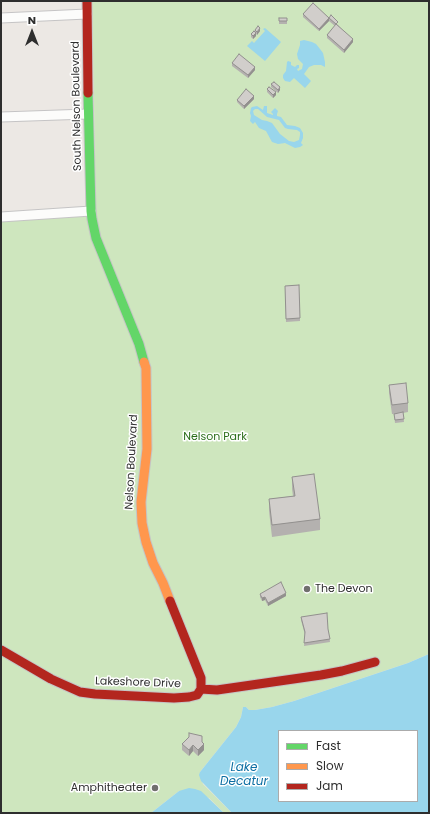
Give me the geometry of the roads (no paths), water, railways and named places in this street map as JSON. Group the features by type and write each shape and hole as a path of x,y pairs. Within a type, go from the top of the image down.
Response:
{"street":[{"name":"South Nelson Boulevard","path":"87,1 91,211"},
{"path":"1,18 87,14"},
{"path":"1,118 88,114"},
{"path":"1,217 91,211"},
{"name":"Nelson Boulevard","path":"91,211 96,238 139,344 146,368 147,449 141,502 142,523 146,542 153,563 163,583 201,678 200,690"},
{"name":"Lakeshore Drive","path":"1,650 51,679 80,692 174,698 197,695 200,690 217,690 322,675 375,662"}],"water":[{"path":"265,28 281,42 265,61 247,46 252,41 254,43 265,31 263,29"},
{"path":"304,40 316,44 323,53 325,62 325,67 321,65 314,65 309,67 304,74 311,81 305,88 294,78 290,82 285,81 283,78 288,61 295,67 299,65 299,68 297,69 298,71 302,69 303,64 298,59 297,54 300,41"},
{"path":"257,106 263,110 264,106 267,106 267,113 273,115 271,112 275,108 278,111 277,116 281,117 287,125 300,128 303,133 301,143 303,145 295,148 285,143 278,144 272,142 266,131 259,128 255,122 253,124 250,121 252,107","holes":["258,109 267,117 279,120 285,128 300,132 299,140 294,142 289,141 280,134 272,123 262,120 254,115 253,111"]},
{"name":"Lake Decatur","path":"429,654 429,813 232,813 201,781 199,775 200,772 236,727 241,717 243,707 246,707 249,710 255,710 294,701 408,663"},
{"name":"Lake Decatur","path":"189,788 201,791 224,813 151,813 179,791"}],"place":[{"name":"The Devon","path":"307,589"},
{"name":"Amphitheater","path":"155,788"}],"park label":[{"name":"Nelson Park","path":"215,437"}]}
